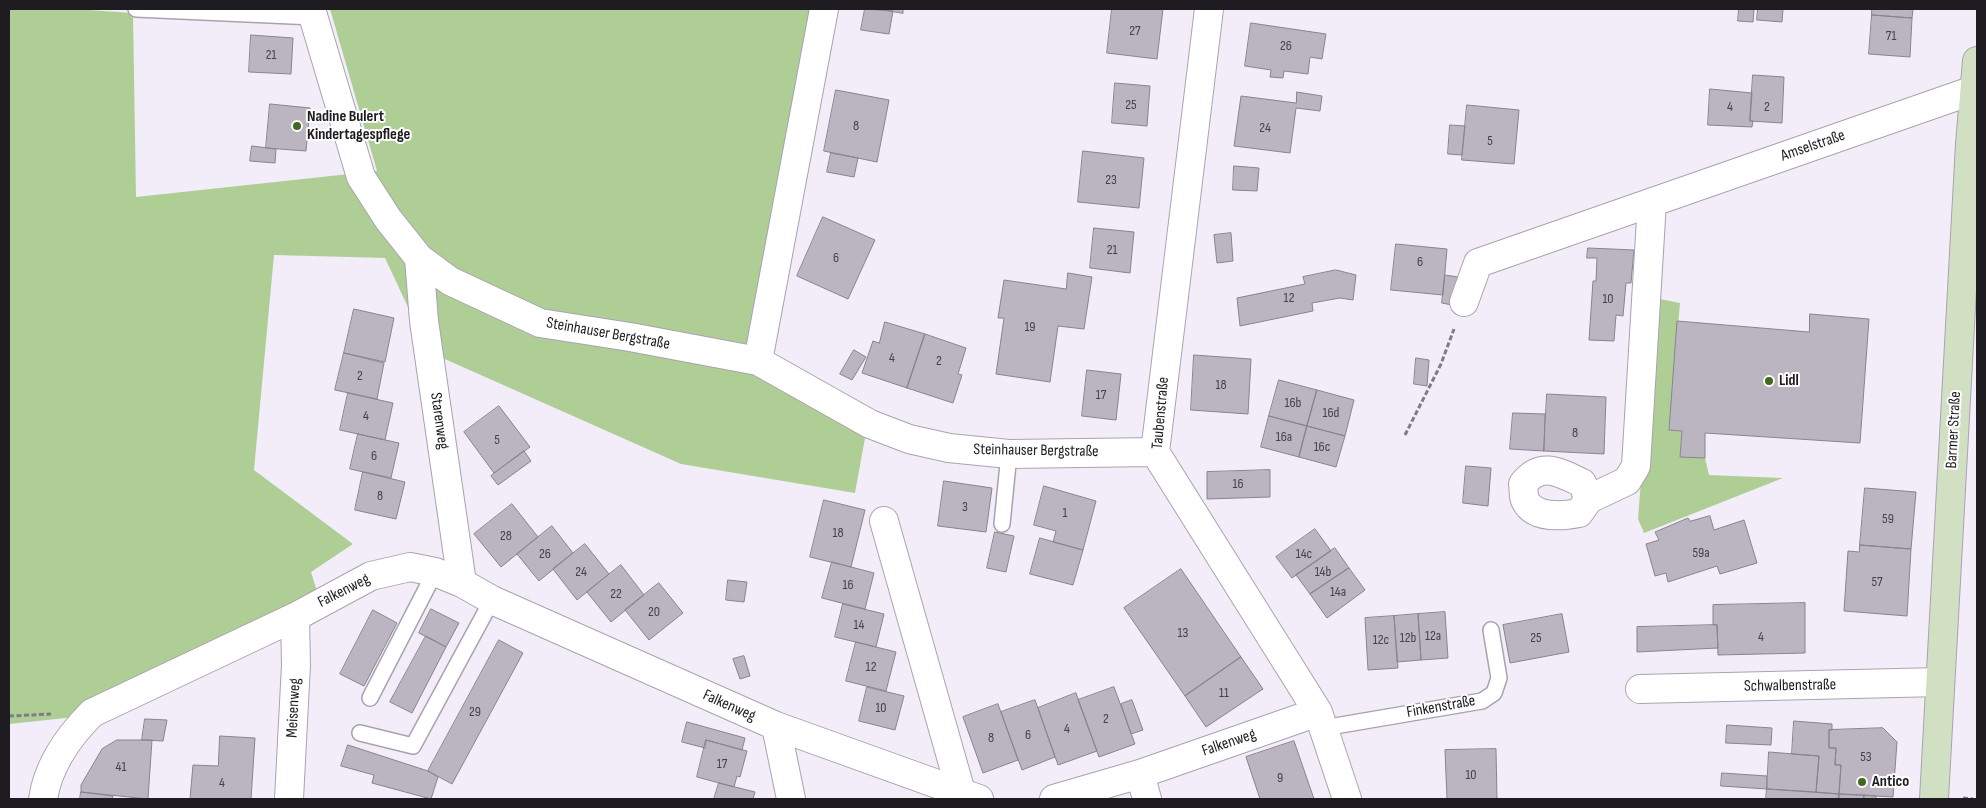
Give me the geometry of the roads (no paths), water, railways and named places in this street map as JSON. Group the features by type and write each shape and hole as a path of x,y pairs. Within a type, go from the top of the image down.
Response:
{"main road":[{"name":"Barmer Straße","path":"1934,799 1977,61"}],"street":[{"path":"758,361 824,9"},
{"name":"Taubenstraße","path":"1210,9 1155,452 1321,720 1347,799"},
{"name":"Steinhauser Bergstraße","path":"313,13 360,177 388,219 420,258 450,281 540,323 630,336 758,361 870,424 909,439 948,448 1009,454 1155,452"},
{"name":"Amselstraße","path":"1464,302 1478,263 1974,90"},
{"path":"1589,498 1627,481 1636,466 1652,202"},
{"name":"Starenweg","path":"420,258 424,321 462,584"},
{"name":"Falkenweg","path":"884,521 967,798"},
{"name":"Falkenweg","path":"43,799 51,770 76,729 92,713 295,617 371,576 410,567 435,572 492,600 776,726 967,798"},
{"name":"Meisenweg","path":"289,799 296,666 295,617"},
{"name":"Schwalbenstraße","path":"1640,689 1940,682"},
{"name":"Falkenweg","path":"1054,799 1143,787 1321,720"},
{"name":"Falkenweg","path":"776,726 791,799"}],"lane":[{"path":"136,9 313,13"},
{"path":"1002,524 1009,454"},
{"path":"370,698 435,572"},
{"path":"360,733 413,746 492,600"},
{"name":"Finkenstraße","path":"1321,720 1482,701 1494,693 1499,678 1491,630"}],"place":[{"name":"Nadine Bulert Kindertagespflege","path":"297,126"},
{"name":"Lidl","path":"1769,381"},
{"name":"Antico","path":"1862,782"}]}
